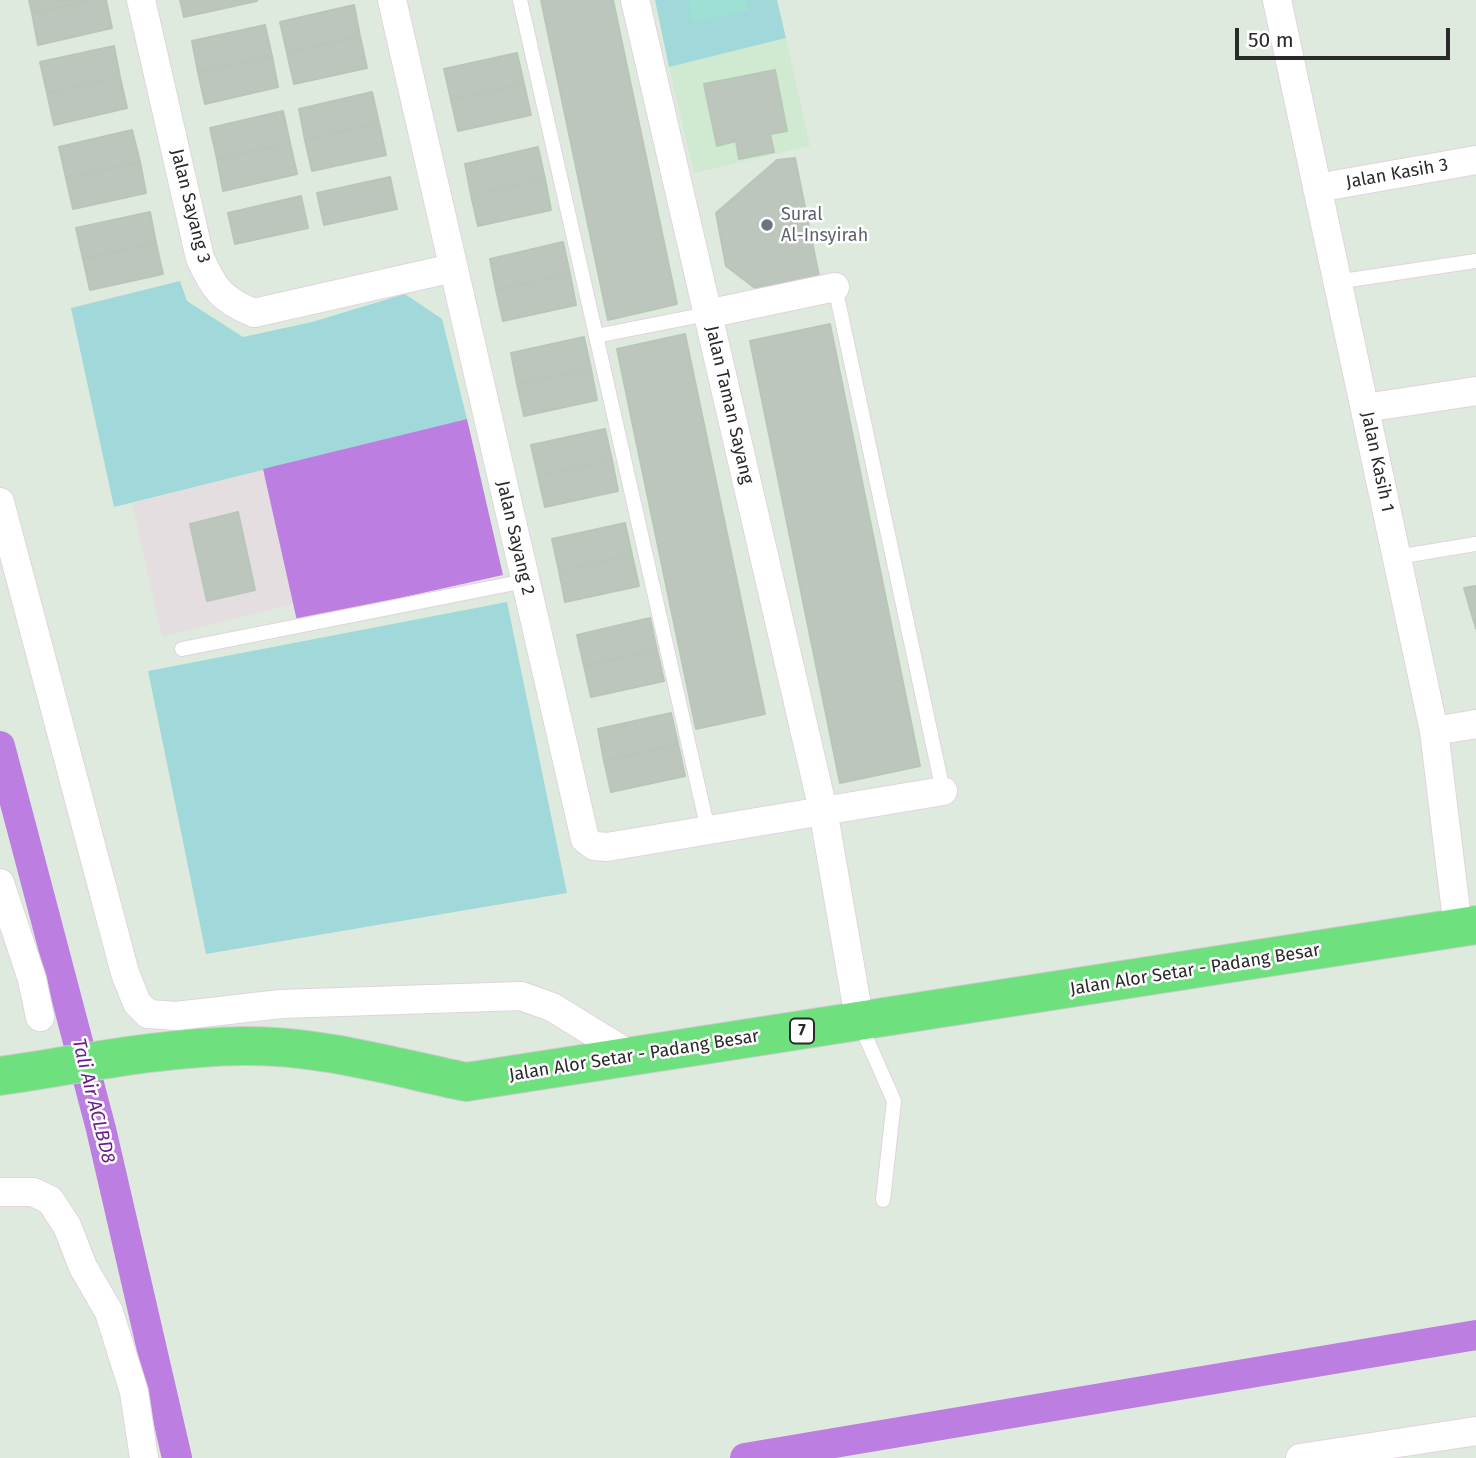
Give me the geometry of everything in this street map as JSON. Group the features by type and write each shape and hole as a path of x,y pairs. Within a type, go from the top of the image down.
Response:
{"main road":[{"name":"Jalan Alor Setar - Padang Besar","path":"0,1076 127,1055 246,1046 326,1053 466,1082 630,1055 860,1023 1467,926"}],"street":[{"name":"Jalan Sayang 3","path":"141,0 200,258 212,285 230,304 254,313 453,268"},
{"name":"Jalan Sayang 2","path":"392,0 585,839 594,846 607,847 943,791"},
{"name":"Jalan Taman Sayang","path":"635,0 823,810 860,1023"},
{"name":"Jalan Kasih 1","path":"1277,0 1434,731 1467,926"},
{"name":"Jalan Kasih 3","path":"1317,188 1476,160"},
{"path":"707,314 835,287"},
{"path":"1365,408 1476,391"},
{"path":"0,502 125,973 136,1003 148,1014 176,1016 281,1004 522,996 552,1007 630,1055"},
{"path":"1434,731 1476,724"},
{"path":"0,883 32,979 40,1017"},
{"path":"0,1192 33,1192 50,1200 68,1226 83,1267 109,1312 134,1392 144,1458"},
{"path":"1300,1458 1476,1431"}],"lane":[{"path":"520,0 708,830"},
{"path":"1336,282 1476,261"},
{"path":"835,287 943,791"},
{"path":"596,337 707,314"},
{"path":"1397,557 1476,544"},
{"path":"182,649 525,581"},
{"path":"860,1023 894,1101 883,1200"}],"shaded area":[{"path":"655,0 777,0 786,38 669,67"},
{"path":"688,0 746,0 748,10 693,22"},
{"path":"786,38 810,146 694,173 669,67"},
{"path":"180,281 187,301 243,337 312,322 405,294 442,319 467,419 114,507 71,308"},
{"path":"467,419 503,575 297,621 263,469"},
{"path":"263,469 294,604 162,637 132,503"},
{"path":"507,602 567,893 206,954 148,671"}],"building":[{"path":"29,0 93,0 32,13"},
{"path":"93,0 106,0 112,28 38,45 32,13"},
{"path":"180,0 257,0 257,1 184,17"},
{"path":"541,0 613,0 677,304 608,320"},
{"path":"354,5 360,36 287,53 280,22"},
{"path":"265,25 272,56 198,72 192,41"},
{"path":"360,36 367,68 294,84 287,53"},
{"path":"114,46 120,77 47,93 40,62"},
{"path":"517,53 524,84 451,100 444,69"},
{"path":"272,56 278,87 205,104 198,72"},
{"path":"775,70 787,131 770,134 774,152 739,159 736,141 717,146 704,84"},
{"path":"120,77 127,108 54,125 47,93"},
{"path":"524,84 531,115 458,131 451,100"},
{"path":"372,92 379,123 305,140 299,109"},
{"path":"283,111 290,143 217,159 210,128"},
{"path":"379,123 386,155 312,171 305,140"},
{"path":"132,130 140,162 66,178 59,147"},
{"path":"290,143 297,174 223,191 217,159"},
{"path":"538,147 545,179 471,195 465,164"},
{"path":"795,158 819,276 755,288 726,266 716,213 777,160"},
{"path":"140,162 146,193 73,209 66,178"},
{"path":"390,177 397,209 324,225 317,193"},
{"path":"545,179 551,210 478,226 471,195"},
{"path":"301,196 308,228 235,244 228,213"},
{"path":"150,212 156,243 83,259 76,228"},
{"path":"563,242 570,274 496,290 490,259"},
{"path":"156,243 163,274 90,290 83,259"},
{"path":"570,274 576,305 503,321 496,290"},
{"path":"830,324 920,766 840,783 750,341"},
{"path":"685,334 765,714 696,729 617,349"},
{"path":"584,337 591,369 517,384 511,353"},
{"path":"591,369 597,400 524,416 517,384"},
{"path":"605,429 612,460 538,476 531,445"},
{"path":"612,460 618,491 545,507 538,476"},
{"path":"238,512 255,590 207,601 190,524"},
{"path":"625,523 632,555 559,571 552,539"},
{"path":"632,555 639,586 565,602 559,571"},
{"path":"1476,586 1476,629 1464,588"},
{"path":"650,618 657,650 584,666 577,635"},
{"path":"657,650 664,681 591,697 584,666"},
{"path":"671,713 678,744 604,761 598,729"},
{"path":"678,744 685,776 611,792 604,761"}],"waterway":[{"name":"Tali Air ACLBD8","path":"0,746 101,1129 177,1458"},
{"path":"745,1458 1476,1335"}],"place":[{"name":"Sural Al-Insyirah","path":"767,225"}]}
